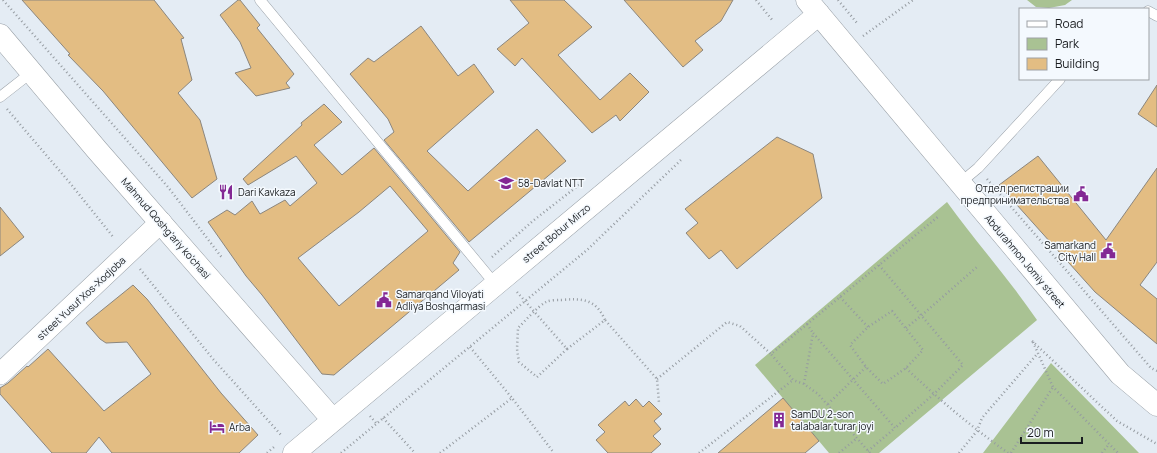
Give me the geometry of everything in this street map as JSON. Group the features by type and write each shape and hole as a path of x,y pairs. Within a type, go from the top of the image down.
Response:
{"main road":[{"name":"street Bobur Mirzo","path":"294,452 500,280 813,7"},
{"name":"Abdurahmon Jomiy street","path":"813,7 1120,374 1157,405"},
{"name":"Mahmud Qoshg'ariy ko'chasi","path":"0,34 97,150 334,420"}],"street":[{"name":"street Yusuf Xos-Xodjoba","path":"0,374 161,222"}],"lane":[{"path":"260,0 500,280"},
{"path":"2,102 32,72"},
{"path":"960,183 978,168 1059,80"}],"path":[{"path":"3,0 168,188 225,262"},
{"path":"756,0 773,21"},
{"path":"838,0 869,38"},
{"path":"847,48 913,0"},
{"path":"2,102 213,359 294,452"},
{"path":"341,453 587,250 684,156"},
{"path":"978,168 1151,368 1157,371"},
{"path":"771,354 939,216"},
{"path":"657,379 727,322 740,326 771,354 793,380 804,384 818,394 869,452 934,394 963,365 879,265"},
{"path":"906,328 978,266"},
{"path":"500,280 525,301 568,348"},
{"path":"840,296 868,327"},
{"path":"604,320 568,348 537,377 519,362 517,349 518,328 534,312 546,302 575,299 591,302 601,311 604,320 657,379 659,403"},
{"path":"892,311 906,328 923,350 906,368 883,384 866,367 850,346 868,327 892,311"},
{"path":"807,324 895,428"},
{"path":"804,384 813,332"},
{"path":"1118,453 1053,387 1032,341 1117,420 1157,444"},
{"path":"470,347 512,398 554,453"},
{"path":"959,453 977,431 982,418 1038,353"},
{"path":"828,404 866,367"},
{"path":"906,368 977,431 1009,453 1053,387"},
{"path":"699,453 793,380"},
{"path":"440,453 512,398"},
{"path":"356,401 376,424"},
{"path":"383,418 415,453"},
{"path":"840,453 857,438"},
{"path":"1102,453 1109,444"}],"green space":[{"path":"1027,0 1072,0 1065,5 1049,8 1036,7"},
{"path":"947,202 1037,320 879,453 829,453 755,365"},
{"path":"1051,363 1139,453 983,453"}],"building":[{"path":"22,0 154,0 184,38 181,39 192,80 178,93 200,120 217,179 192,198 103,91 68,55 70,54"},
{"path":"240,0 260,25 257,28 294,74 286,83 290,88 256,96 235,73 251,68 240,42 220,15"},
{"path":"510,0 564,0 592,27 558,55 600,100 630,73 649,92 620,121 616,115 592,133 522,58 515,66 497,49 529,23"},
{"path":"624,0 733,0 721,21 695,41 703,50 683,67"},
{"path":"421,26 458,76 474,64 494,92 427,151 468,191 537,129 566,161 469,242 384,140 394,132 388,119 350,74 368,58 374,62"},
{"path":"1157,85 1157,127 1138,114"},
{"path":"324,104 342,122 314,145 342,175 374,148 460,252 453,263 459,270 334,375 322,374 246,276 208,222 227,210 235,215 252,201 260,214 285,200 290,206 317,183 296,156 248,185 243,179 302,125 301,123","holes":["390,186 428,231 339,306 298,258 359,212"]},
{"path":"777,137 813,154 822,198 737,269 721,250 709,259 686,233 698,223 685,209"},
{"name":"Samarkand City Hall","path":"1038,156 1106,240 1157,168 1157,262 1140,285 1157,299 1157,344 1095,292 999,185"},
{"path":"0,207 24,237 0,256"},
{"path":"133,285 147,299 221,393 258,435 239,453 112,453 99,437 86,453 52,453 0,394 0,388 27,366 28,367 48,349 104,411 151,374 127,342 106,343 100,339 86,323"},
{"name":"SamDU 2-son talabalar turar joyi","path":"783,398 819,441 805,453 718,453"},
{"path":"636,399 643,407 649,401 662,414 654,421 661,429 653,436 661,444 651,453 608,453 596,440 605,432 598,425 625,401 629,406"}],"place":[{"name":"58-Davlat NTT","path":"506,183"},
{"name":"Dari Kavkaza","path":"226,192"},
{"name":"Отдел регистрации предпринимательства","path":"1081,194"},
{"name":"Samarkand City Hall","path":"1108,251"},
{"name":"Samarqand Viloyati Adliya Boshqarmasi","path":"384,300"},
{"name":"SamDU 2-son talabalar turar joyi","path":"779,420"},
{"name":"Arba","path":"217,427"}]}
